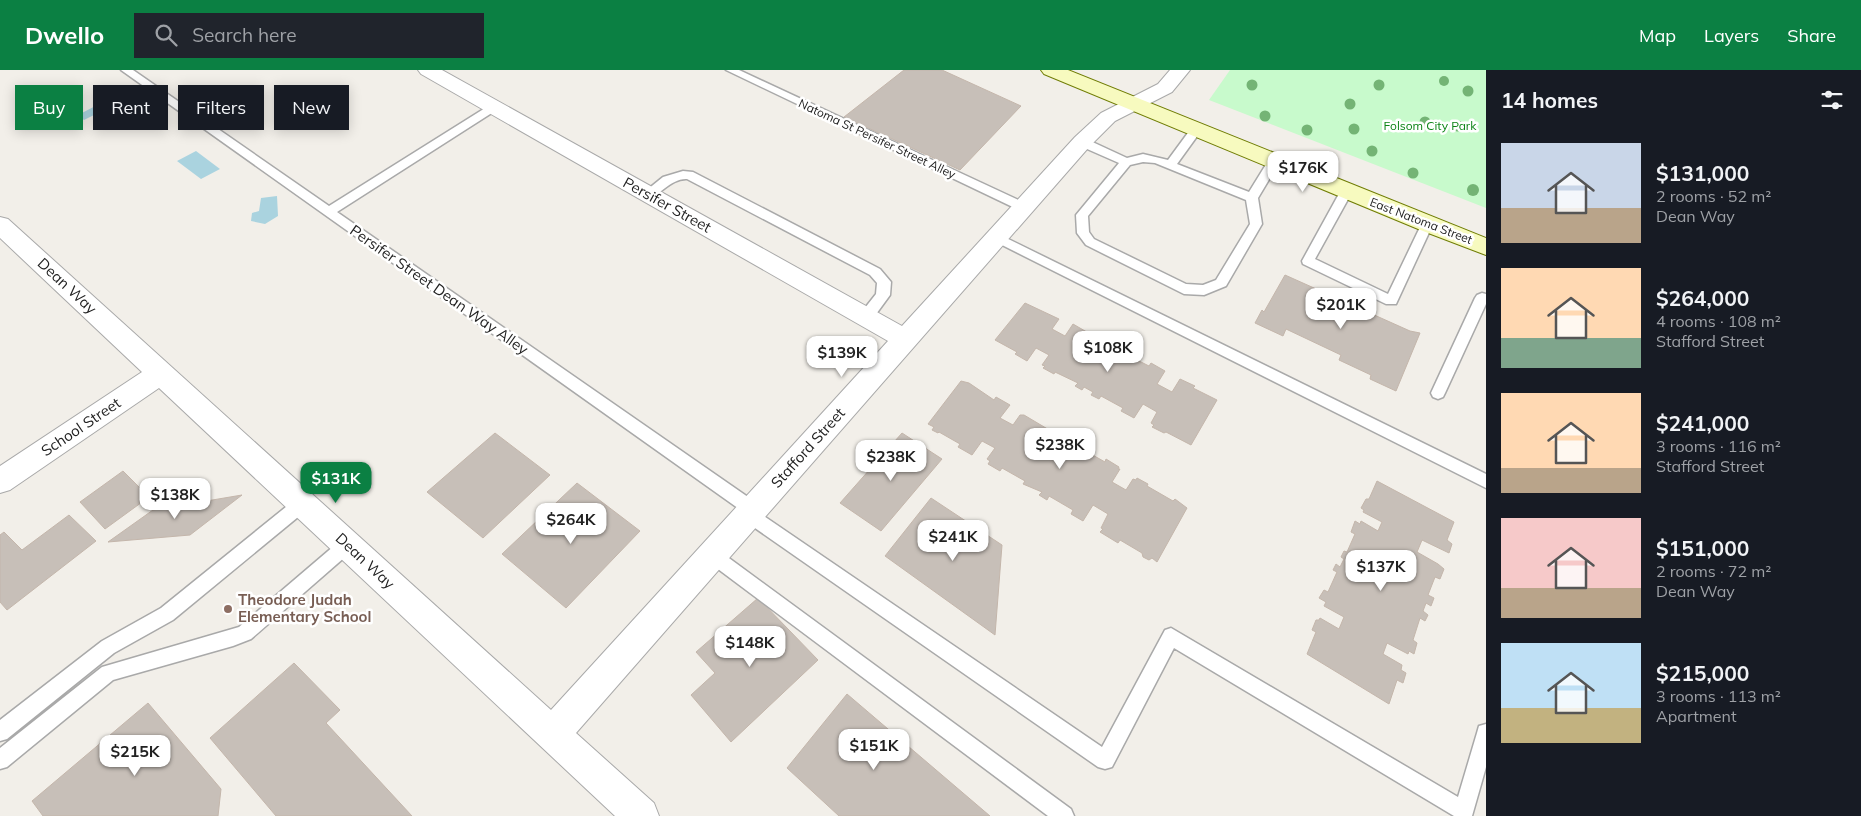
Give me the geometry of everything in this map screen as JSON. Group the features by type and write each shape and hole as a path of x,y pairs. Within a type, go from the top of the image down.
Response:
{"main road":[{"name":"East Natoma Street","path":"1051,70 1197,128 1346,192 1486,246"}],"street":[{"name":"Persifer Street","path":"428,70 905,339"},
{"name":"Stafford Street","path":"552,734 1082,142 1108,117 1134,102 1165,88 1180,70"},
{"name":"Dean Way","path":"0,224 641,816"},
{"name":"School Street","path":"0,481 161,373"}],"lane":[{"name":"Persifer Street Dean Way Alley","path":"126,70 750,512 1105,760 1171,636 1467,814"},
{"name":"Natoma St Persifer Street Alley","path":"731,70 1023,207"},
{"path":"328,212 494,107"},
{"path":"1170,165 1197,128"},
{"path":"1082,142 1126,162"},
{"path":"1252,198 1157,160 1143,158 1126,162 1082,215 1083,233 1090,242 1184,289 1204,290 1221,282 1256,224 1252,198 1274,161"},
{"path":"648,194 672,176 680,173 689,175 875,272 884,282 883,294 866,317"},
{"path":"1346,192 1308,261 1391,301 1427,224"},
{"path":"996,237 1486,481"},
{"path":"1438,393 1482,298 1486,299"},
{"path":"0,732 108,647 167,614 303,503"},
{"path":"0,760 108,673 245,633 347,545"},
{"path":"712,555 1064,816"},
{"path":"1467,814 1486,733"}],"green space":[{"name":"Folsom City Park","path":"1230,70 1486,70 1486,208 1209,100"}],"water":[{"path":"93,107 93,116 84,120 83,112"},
{"path":"196,151 220,169 201,179 177,161"},
{"path":"277,196 278,216 265,224 251,221 252,213 259,211 261,198"}],"building":[{"path":"904,70 942,70 1021,106 960,170 844,117"},
{"path":"1285,275 1410,331 1420,333 1396,391 1370,379 1371,375 1339,360 1341,355 1286,329 1283,336 1255,323 1262,310 1264,312"},
{"path":"1025,303 1059,319 1052,329 1065,336 1073,324 1104,342 1106,340 1115,344 1113,348 1149,366 1151,363 1165,371 1157,384 1172,392 1180,379 1217,400 1191,445 1152,427 1154,425 1151,423 1157,412 1143,404 1134,418 1121,411 1123,408 1101,396 1099,399 1091,395 1093,392 1084,387 1082,390 1075,386 1078,383 1043,368 1045,366 1042,365 1049,355 1036,348 1027,361 1015,354 1017,352 995,340"},
{"path":"961,381 969,383 994,400 996,397 1010,405 1000,418 1013,425 1020,415 1024,415 1056,434 1061,433 1065,436 1065,439 1082,447 1082,449 1105,462 1106,459 1119,467 1118,469 1120,469 1112,482 1126,490 1133,479 1136,480 1137,478 1148,484 1147,486 1173,501 1175,499 1187,508 1157,562 1152,558 1149,560 1143,557 1142,553 1120,540 1118,543 1100,532 1103,529 1101,528 1108,514 1093,505 1083,521 1071,514 1073,510 1049,496 1047,500 1039,495 1042,492 1023,484 1025,481 1002,468 1000,471 988,464 990,461 987,459 995,448 982,441 972,455 958,447 960,444 932,430 934,427 928,424"},
{"path":"495,433 550,475 483,538 427,492"},
{"path":"902,433 942,459 881,531 840,503"},
{"path":"123,471 149,497 105,529 80,502"},
{"path":"1377,481 1454,522 1447,540 1452,544 1449,553 1422,540 1417,552 1444,569 1440,579 1435,577 1428,595 1434,598 1431,606 1426,603 1423,611 1428,615 1425,621 1420,618 1413,640 1417,643 1414,654 1409,651 1408,654 1387,643 1383,654 1402,665 1401,670 1406,673 1403,683 1397,680 1389,704 1307,654 1316,632 1312,630 1316,620 1320,618 1339,629 1344,617 1324,606 1326,602 1319,598 1324,590 1328,592 1337,572 1333,570 1336,564 1340,567 1344,559 1341,557 1344,551 1347,552 1355,534 1351,532 1355,521 1360,524 1361,521 1378,531 1382,522 1363,512 1364,510 1361,508 1366,499 1369,499"},
{"path":"577,483 640,531 566,608 502,554"},
{"path":"242,495 190,535 108,542 153,510"},
{"path":"931,498 1002,545 995,635 885,556"},
{"path":"69,515 96,541 7,610 0,602 0,535 4,532 22,550"},
{"path":"758,598 818,660 731,742 691,695 715,673 696,652"},
{"path":"294,663 340,710 326,723 412,816 276,816 210,738"},
{"path":"847,694 990,816 839,816 787,768"},
{"path":"148,703 221,789 218,816 43,816 32,801"}],"place":[{"name":"Theodore Judah Elementary School","path":"228,609"}]}
